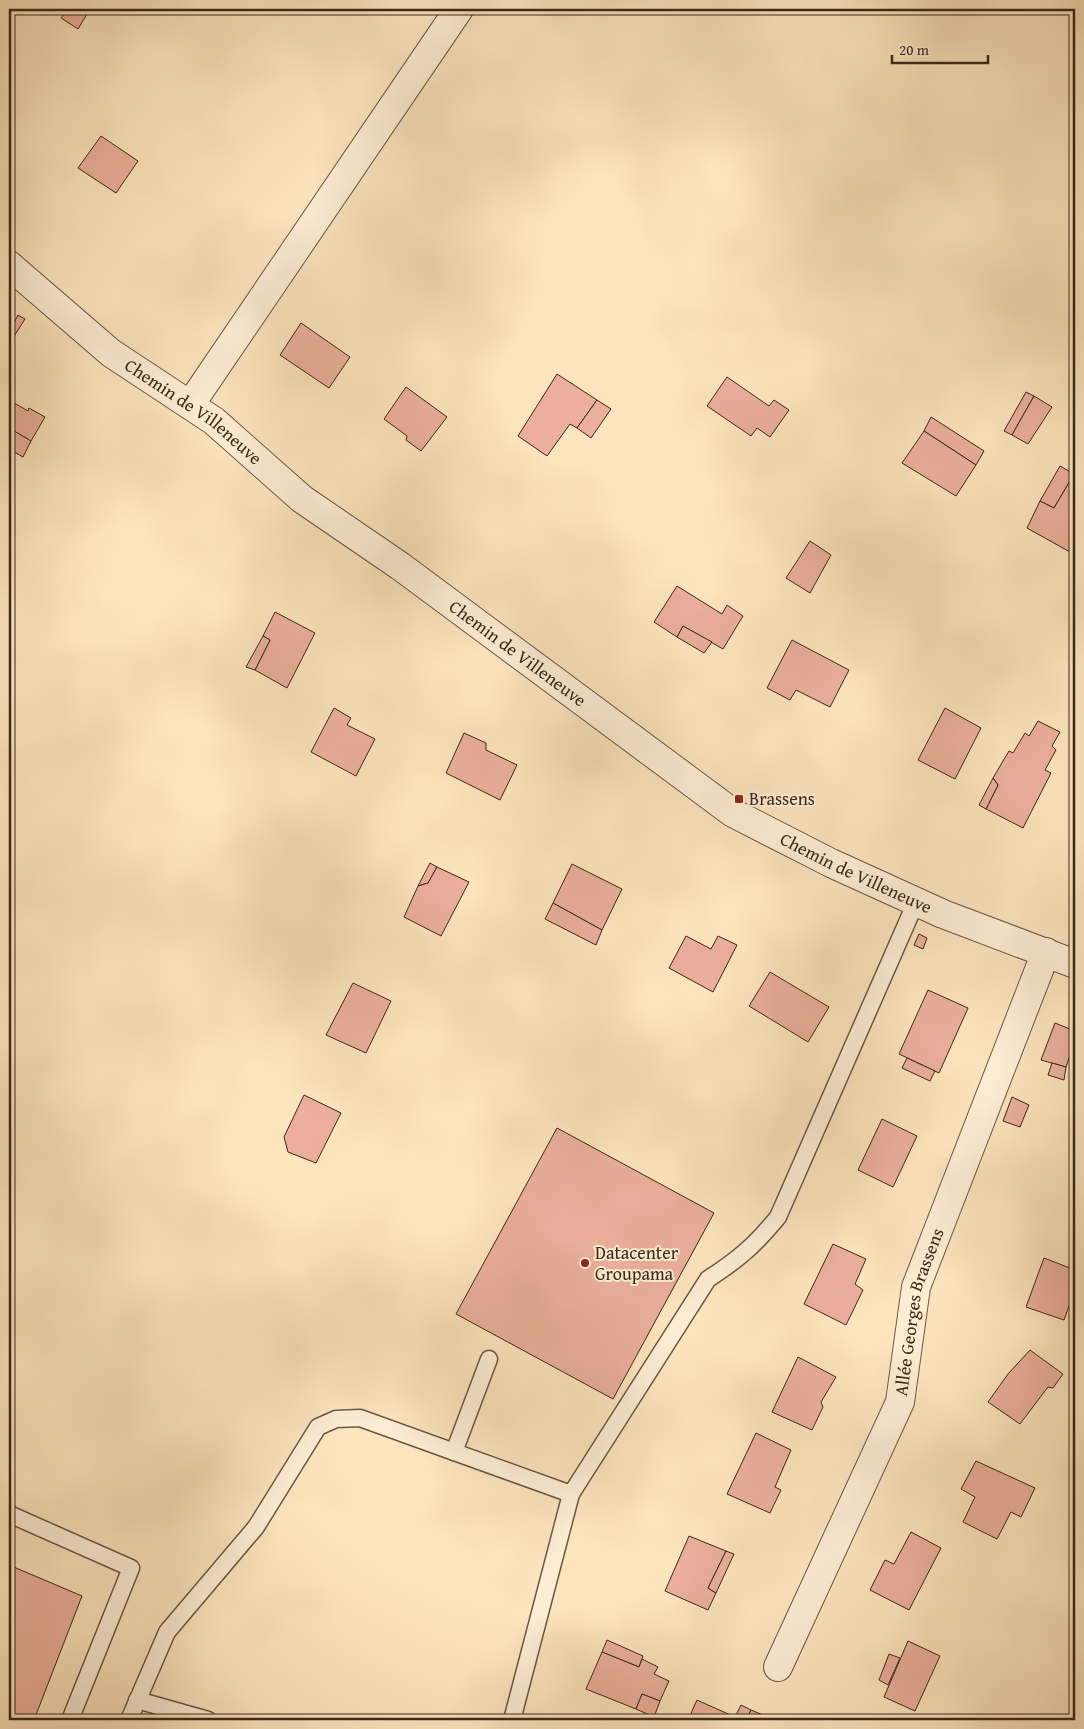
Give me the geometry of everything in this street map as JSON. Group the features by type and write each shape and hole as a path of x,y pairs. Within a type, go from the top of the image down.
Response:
{"street":[{"path":"190,405 459,9"},
{"name":"Chemin de Villeneuve","path":"9,265 111,353 214,420 302,499 400,566 733,813 830,863 943,914 1075,964"},
{"name":"Allée Georges Brassens","path":"778,1667 900,1402 916,1287 1046,952"}],"lane":[{"path":"512,1720 571,1494 708,1278 733,1263 756,1243 778,1217 916,902"},
{"path":"454,1452 489,1359"},
{"path":"129,1720 167,1632 256,1527 318,1427 336,1419 360,1418 571,1494"},
{"path":"9,1514 131,1568 70,1720"},
{"path":"137,1700 208,1720"}],"building":[{"path":"68,9 90,9 78,29 61,18"},
{"path":"101,136 138,161 116,193 78,168"},
{"path":"18,315 25,319 13,338 9,335 9,332"},
{"path":"301,323 350,357 329,388 280,355"},
{"path":"557,374 597,400 577,428 570,424 547,456 518,436"},
{"path":"727,377 769,406 774,400 789,410 770,437 757,428 751,436 707,406"},
{"path":"406,387 447,417 421,451 406,440 407,436 384,419"},
{"path":"1026,392 1034,396 1012,435 1004,431"},
{"path":"1034,396 1052,407 1028,444 1012,435"},
{"path":"9,400 28,411 29,408 45,417 31,441 9,428"},
{"path":"597,400 611,409 591,438 577,428"},
{"path":"931,417 984,451 976,465 924,431"},
{"path":"9,428 31,441 23,457 9,449"},
{"path":"924,431 976,465 956,496 902,463"},
{"path":"1060,466 1074,474 1054,508 1040,501"},
{"path":"1074,474 1075,543 1070,552 1027,528 1040,501 1054,508"},
{"path":"810,541 831,555 810,593 786,578"},
{"path":"677,586 722,614 727,605 743,616 723,649 683,626 677,637 654,622"},
{"path":"275,612 315,633 287,688 255,670 270,640 263,636"},
{"path":"683,626 712,642 704,653 677,637"},
{"path":"263,636 270,640 255,670 246,667"},
{"path":"792,640 849,670 830,707 796,690 790,700 767,688"},
{"path":"334,708 351,718 347,725 375,739 356,776 311,752"},
{"path":"945,708 981,728 955,779 918,760"},
{"path":"1038,721 1060,732 1052,746 1056,750 1045,770 1051,773 1023,828 986,809 998,785 993,778 1009,751 1013,753 1025,733 1029,736"},
{"path":"464,733 486,743 486,750 517,765 500,800 446,773"},
{"path":"993,778 998,785 986,809 979,805"},
{"path":"430,863 437,867 428,883 418,886"},
{"path":"572,864 622,889 602,930 553,903"},
{"path":"437,867 469,882 441,936 404,917 418,886 428,883"},
{"path":"553,903 602,930 596,945 545,919"},
{"path":"919,934 927,938 923,949 914,945"},
{"path":"686,936 711,949 718,936 737,945 713,992 669,968"},
{"path":"770,972 829,1007 808,1042 749,1006"},
{"path":"353,983 391,1001 366,1053 326,1035"},
{"path":"928,990 968,1008 939,1073 899,1054"},
{"path":"1055,1023 1075,1031 1075,1040 1066,1067 1041,1060"},
{"path":"907,1058 935,1071 930,1081 902,1068"},
{"path":"1052,1063 1066,1067 1064,1080 1048,1075"},
{"path":"304,1095 341,1113 316,1163 288,1152 284,1137"},
{"path":"1012,1097 1029,1105 1020,1127 1003,1121"},
{"path":"882,1119 917,1136 893,1187 858,1170"},
{"name":"Datacenter Groupama","path":"557,1128 714,1213 613,1399 456,1314"},
{"path":"833,1244 866,1259 855,1284 863,1290 846,1325 804,1304"},
{"path":"1044,1258 1075,1270 1075,1289 1064,1320 1026,1307"},
{"path":"1030,1350 1063,1374 1053,1388 1048,1387 1020,1424 988,1402 1008,1374"},
{"path":"798,1357 836,1377 821,1402 823,1407 812,1430 772,1412"},
{"path":"756,1433 791,1450 775,1487 781,1490 770,1513 727,1494"},
{"path":"976,1461 1035,1488 1021,1517 1011,1512 997,1539 963,1522 975,1497 961,1489"},
{"path":"911,1532 941,1548 909,1610 870,1590 885,1560 894,1564"},
{"path":"689,1536 726,1551 708,1588 716,1593 708,1610 665,1591"},
{"path":"726,1551 734,1554 716,1593 708,1588"},
{"path":"9,1565 82,1596 34,1720 9,1720"},
{"path":"607,1640 643,1656 639,1667 602,1652"},
{"path":"908,1641 940,1656 915,1711 884,1697"},
{"path":"602,1652 639,1667 642,1659 658,1667 654,1674 669,1681 660,1701 642,1694 636,1709 586,1689"},
{"path":"889,1654 900,1658 888,1685 879,1680"},
{"path":"642,1694 660,1701 654,1717 636,1709"},
{"path":"697,1700 735,1717 742,1720 688,1720"},
{"path":"741,1705 751,1710 746,1720 735,1717"},
{"path":"751,1710 770,1718 769,1720 746,1720"}],"place":[{"name":"Brassens","path":"739,799"},
{"name":"Datacenter Groupama","path":"585,1263"}]}
